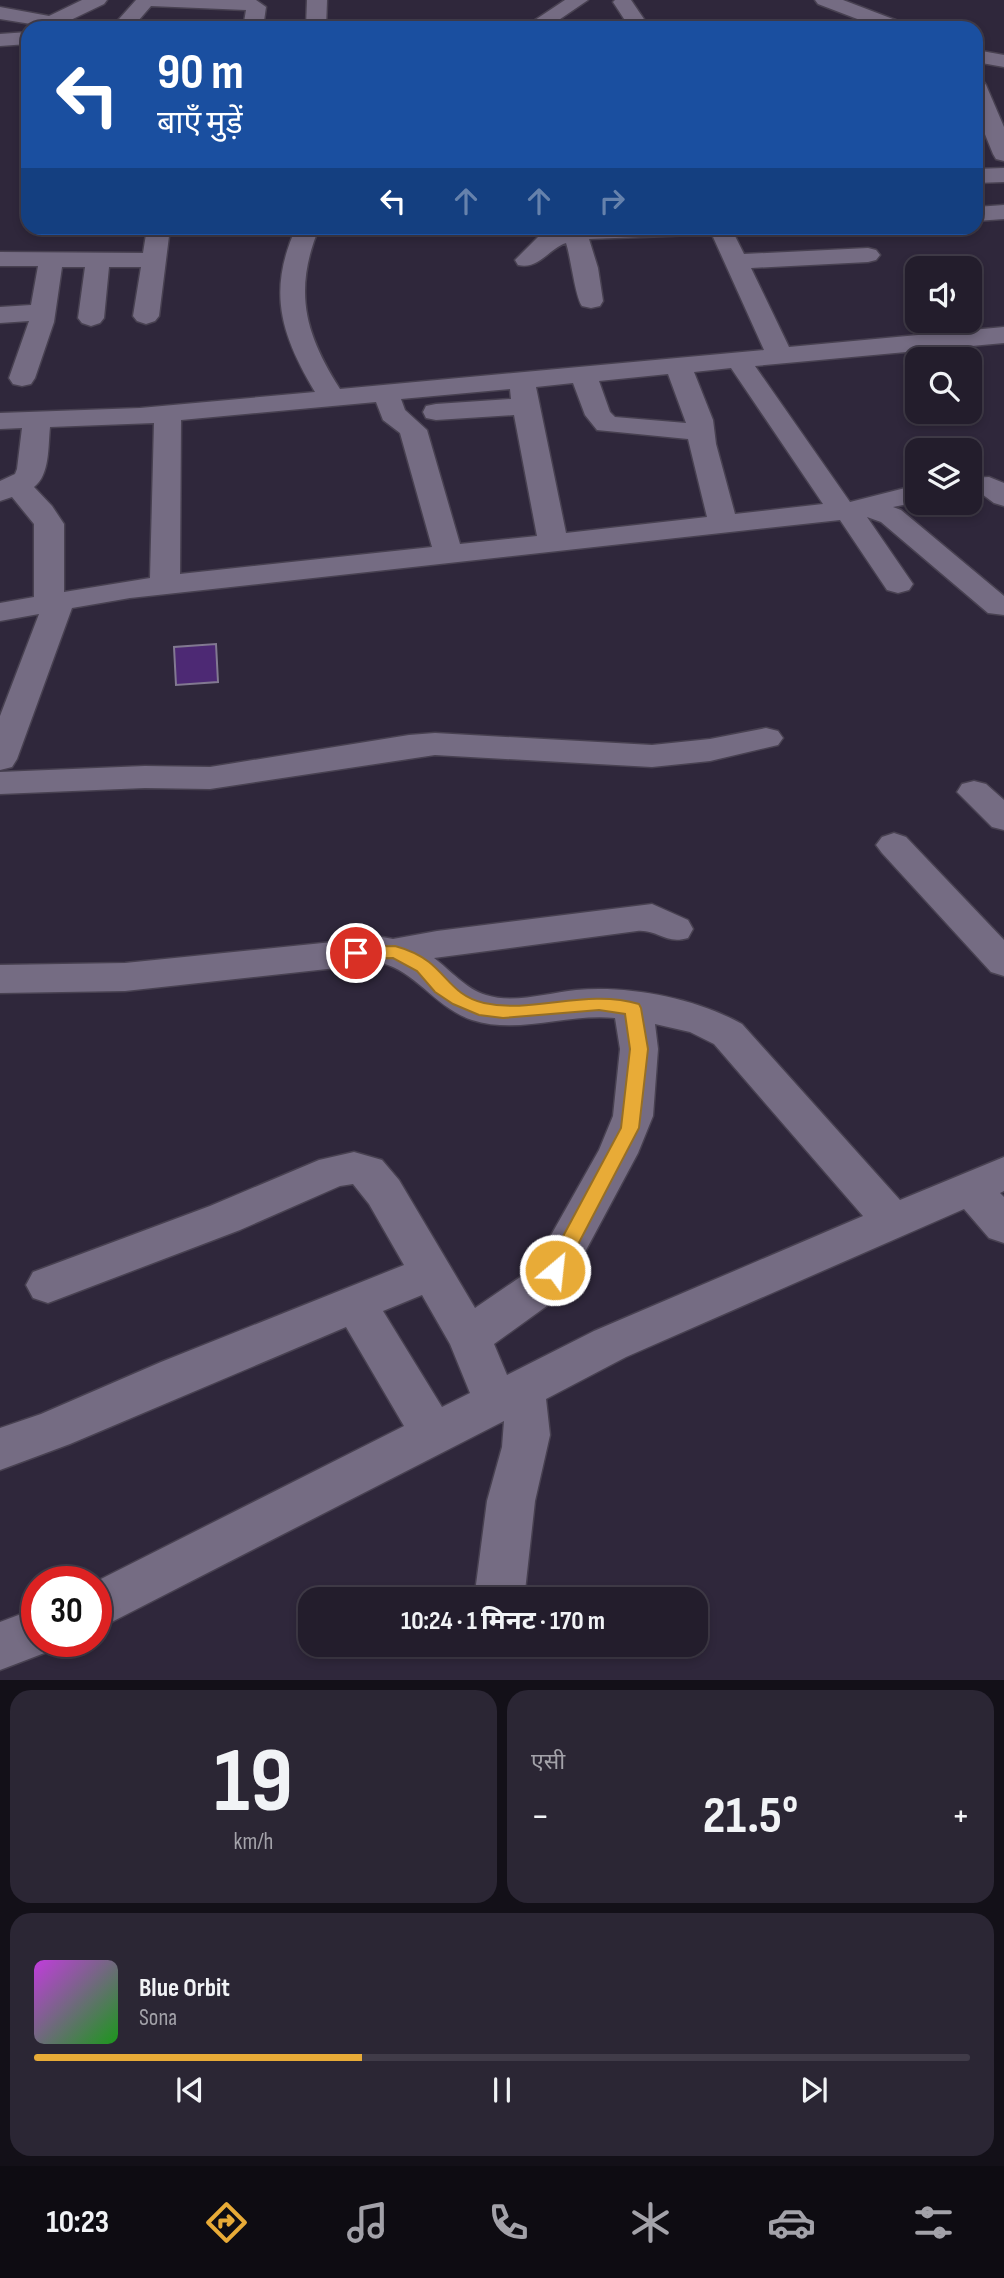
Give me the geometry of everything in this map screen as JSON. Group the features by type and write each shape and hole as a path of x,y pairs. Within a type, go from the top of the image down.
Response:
{"street":[{"path":"53,21 97,0"},
{"path":"127,21 146,0"},
{"path":"152,0 253,5 256,7 254,21"},
{"path":"316,21 317,0"},
{"path":"544,21 578,0"},
{"path":"825,0 880,21"},
{"path":"623,2 635,21"},
{"path":"0,13 30,21"},
{"path":"986,132 1004,154"},
{"path":"983,176 1004,175"},
{"path":"983,214 1004,212"},
{"path":"146,316 157,235"},
{"path":"304,235 296,252 295,320 301,345 332,398"},
{"path":"527,260 546,242 566,235"},
{"path":"576,235 584,259 591,302"},
{"path":"723,235 780,356"},
{"path":"736,262 868,255"},
{"path":"0,259 153,260"},
{"path":"22,378 43,312 51,259"},
{"path":"90,318 98,260"},
{"path":"0,316 43,312"},
{"path":"436,412 523,393 583,374 1004,335"},
{"path":"738,360 854,510 898,584"},
{"path":"678,365 695,410 723,524"},
{"path":"583,374 604,422 617,426 699,432"},
{"path":"386,393 393,414 413,430 449,556"},
{"path":"0,421 168,414 386,393 523,393"},
{"path":"523,393 553,542"},
{"path":"165,585 168,414"},
{"path":"14,486 31,469 37,419"},
{"path":"982,485 989,485 1004,497"},
{"path":"14,486 47,489 60,505"},
{"path":"0,760 54,604 49,524 42,512 14,486"},
{"path":"0,612 165,585 854,510 905,496"},
{"path":"854,510 891,516 999,607"},
{"path":"0,783 145,777 210,778 409,746 500,747 652,756 710,750 766,738"},
{"path":"974,792 1004,819"},
{"path":"894,845 1004,963"},
{"path":"395,952 637,918 652,917 675,929"},
{"path":"0,979 125,977 382,950 395,952 423,967 450,993 479,1009 503,1012 599,1003 706,1022 728,1034 893,1221"},
{"path":"469,1337 547,1282 618,1153 633,1116 645,1011"},
{"path":"48,1285 225,1218 334,1171 354,1168 367,1172 376,1181 469,1337 508,1396 528,1411 529,1434 511,1504 501,1587"},
{"path":"112,1599 610,1344 987,1180 1004,1226"},
{"path":"0,1449 79,1420 177,1376 430,1273"},
{"path":"355,1303 434,1435"},
{"path":"0,1646 21,1638"}],"building":[{"path":"216,644 218,682 176,685 174,647"}],"route":[{"path":"356,953 382,950 411,959 423,967 442,987 479,1009 503,1012 599,1003 633,1008 639,1049 630,1128 555,1270"}]}
